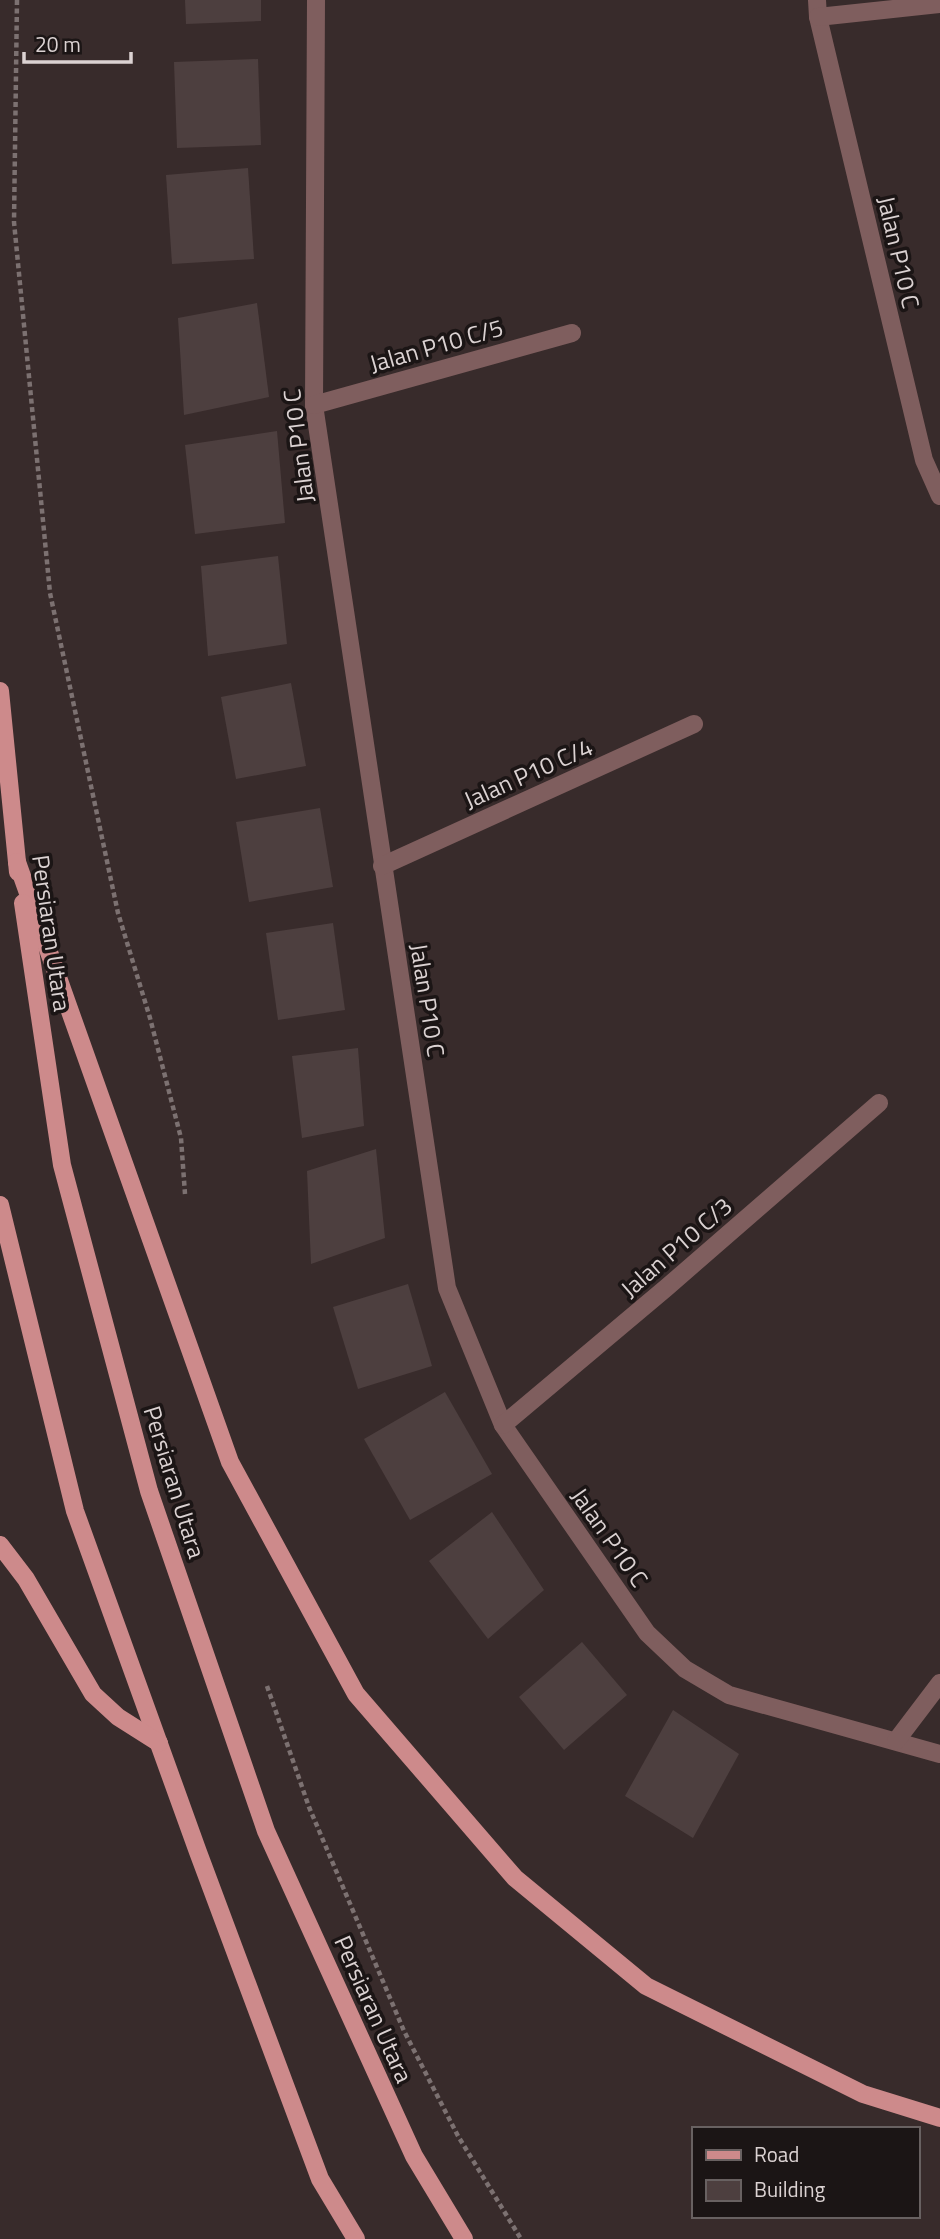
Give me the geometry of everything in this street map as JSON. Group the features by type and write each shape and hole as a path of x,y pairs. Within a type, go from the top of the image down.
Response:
{"main road":[{"name":"Persiaran Utara","path":"0,691 17,862 62,1165 149,1492 266,1830 414,2157 464,2239"},
{"path":"17,862 230,1462 356,1694 515,1878 646,1986 863,2094 940,2119"},
{"path":"0,1205 75,1511 320,2179 356,2239"},
{"path":"0,1545 26,1579 93,1694 118,1717 159,1743"}],"street":[{"name":"Jalan P10 C","path":"316,0 314,405 447,1288 503,1425 647,1633 685,1669 729,1695 940,1754"},
{"name":"Jalan P10 C","path":"940,4 818,8 924,460 940,496"},
{"name":"Jalan P10 C/5","path":"314,405 572,332"},
{"name":"Jalan P10 C/4","path":"382,866 694,724"},
{"name":"Jalan P10 C/3","path":"503,1425 879,1103"},
{"path":"896,1741 940,1683"}],"path":[{"path":"17,0 14,222 50,593 118,913 150,1018 181,1138 186,1195"},
{"path":"267,1686 309,1807 404,2031 458,2136 520,2239"}],"building":[{"path":"185,0 261,0 261,21 186,24"},
{"path":"258,59 261,145 177,148 174,62"},
{"path":"248,168 254,259 172,264 166,175"},
{"path":"257,303 269,397 184,415 178,318"},
{"path":"277,431 285,523 195,534 185,445"},
{"path":"278,556 287,644 208,656 201,566"},
{"path":"291,683 306,766 236,779 221,697"},
{"path":"320,808 333,887 249,902 236,822"},
{"path":"333,923 345,1010 278,1020 266,933"},
{"path":"358,1048 364,1126 302,1138 292,1056"},
{"path":"376,1149 385,1238 311,1264 307,1171"},
{"path":"408,1284 432,1366 358,1389 333,1307"},
{"path":"445,1392 492,1474 410,1520 364,1439"},
{"path":"492,1512 544,1590 488,1639 429,1561"},
{"path":"582,1642 627,1695 564,1750 519,1697"},
{"path":"673,1710 739,1754 693,1838 625,1796"}]}
